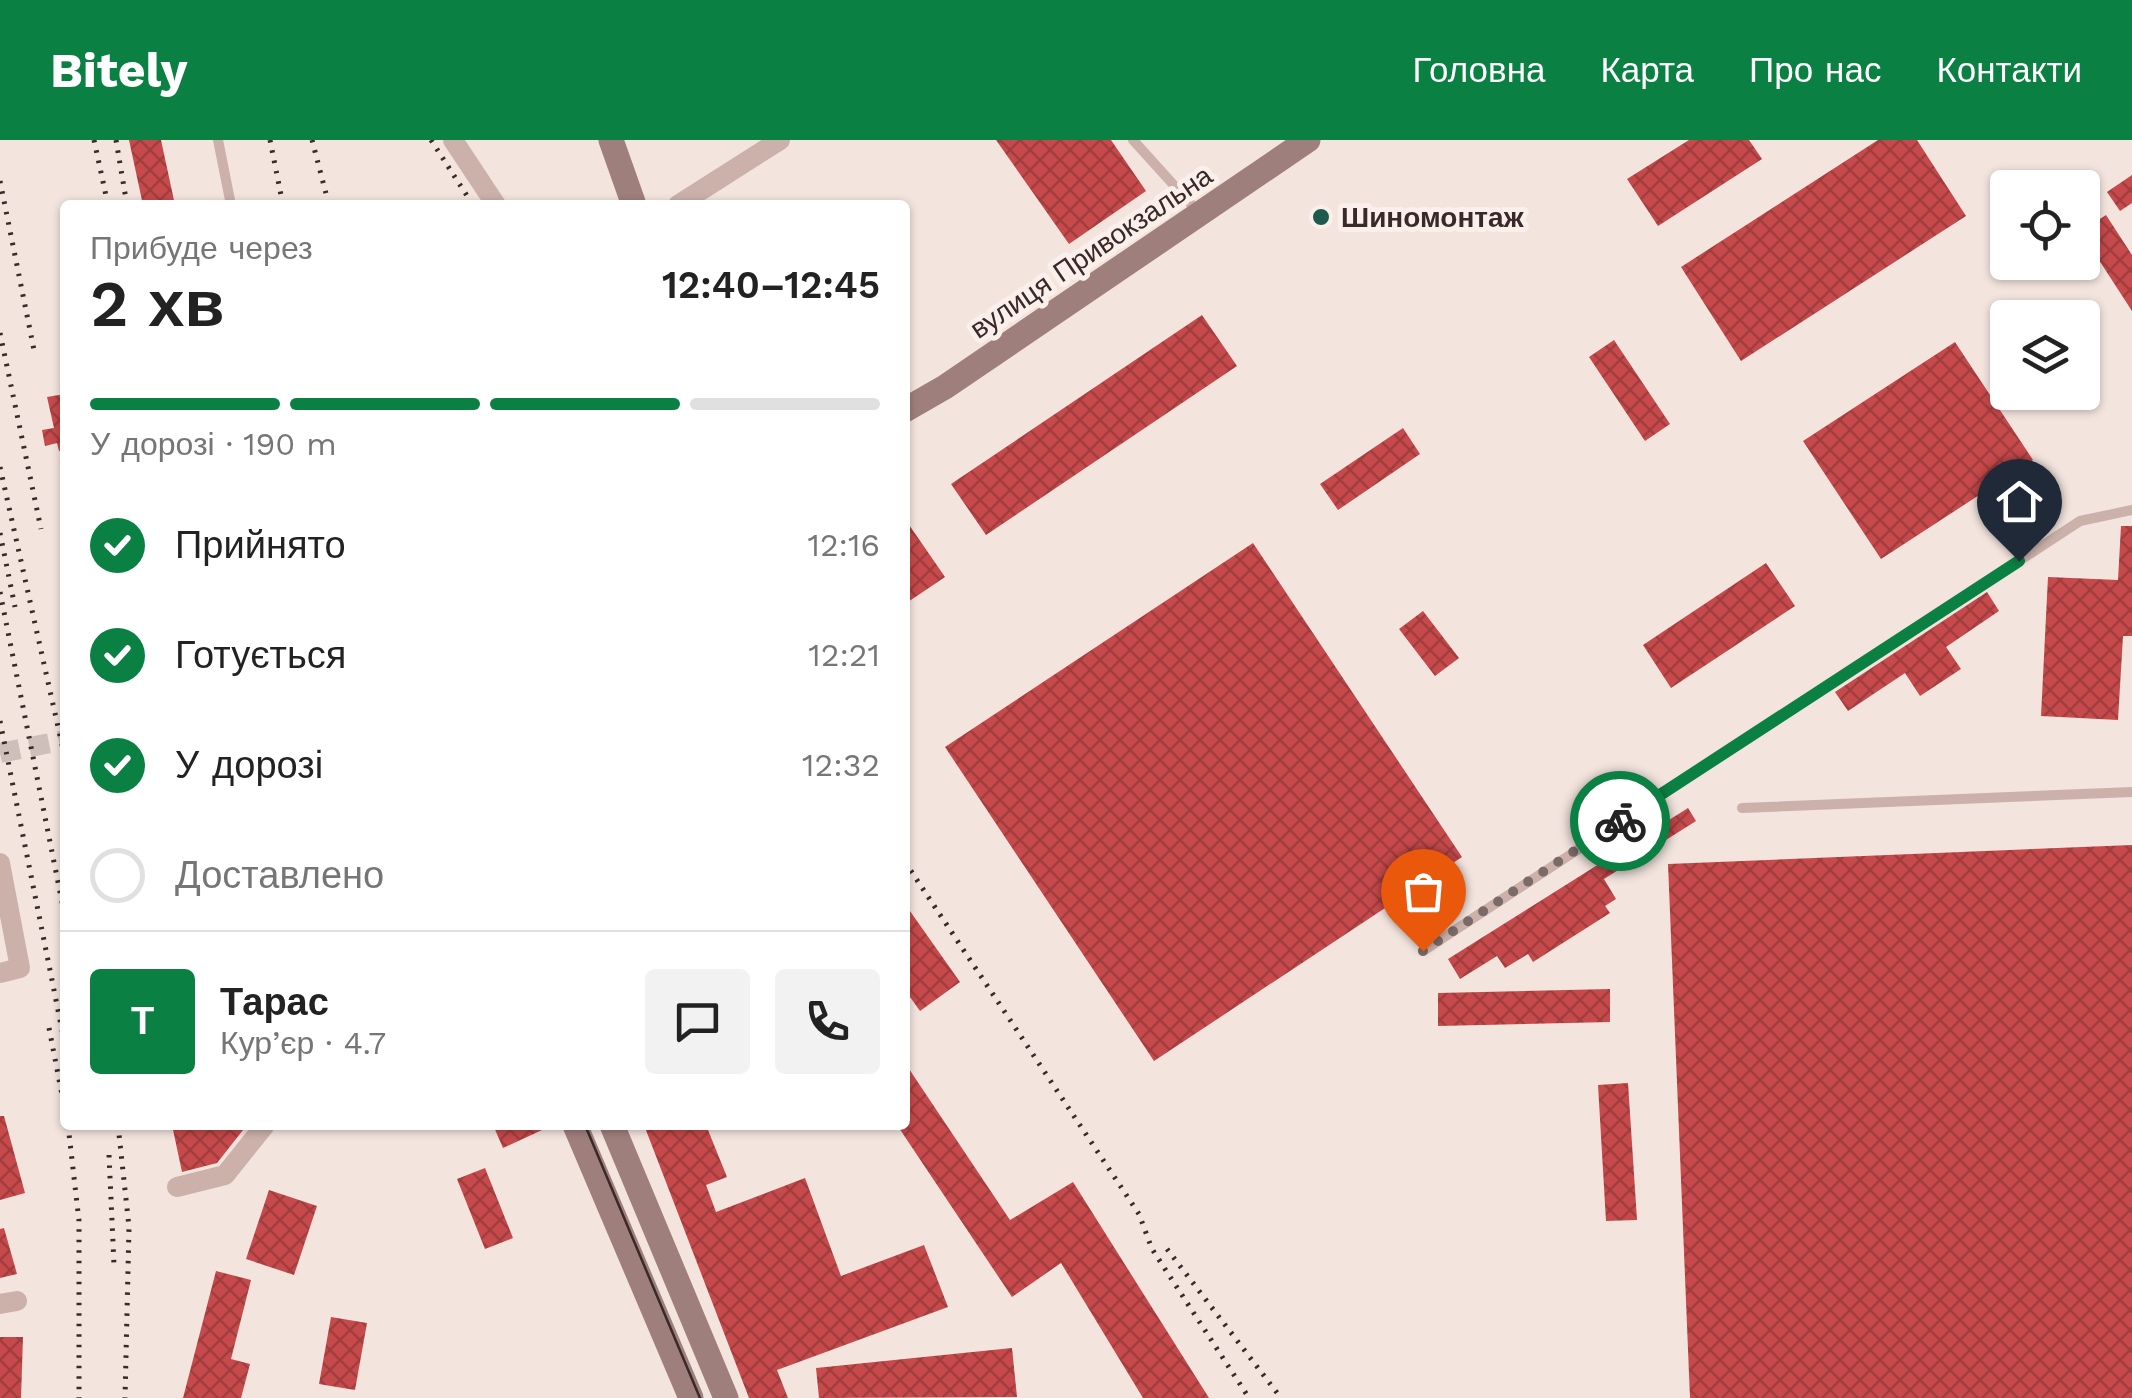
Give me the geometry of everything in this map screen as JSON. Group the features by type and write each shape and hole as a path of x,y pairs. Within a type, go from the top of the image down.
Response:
{"main road":[{"path":"611,140 632,200"},
{"name":"вулиця Привокзальна","path":"910,407 945,388 1308,140"},
{"path":"577,1130 691,1398"},
{"path":"614,1130 726,1398"}],"street":[{"path":"453,140 493,200"},
{"path":"686,200 780,140"},
{"path":"0,862 20,968 0,973"},
{"path":"177,1188 226,1175 260,1130"}],"lane":[{"path":"218,140 230,200"},
{"path":"1133,140 1200,214"},
{"path":"1423,951 2080,521 2132,510"},
{"path":"1742,808 2132,792"}],"building":[{"path":"129,140 161,140 174,200 142,200"},
{"path":"996,140 1111,140 1146,191 1069,244"},
{"path":"1689,140 1749,140 1762,159 1658,226 1627,179"},
{"path":"1878,140 1917,140 1966,216 1741,361 1681,267"},
{"path":"2132,175 2132,203 2120,211 2107,192"},
{"path":"2106,215 2132,255 2132,311 2100,262 2100,219"},
{"path":"1202,315 1237,366 986,535 951,484"},
{"path":"1614,340 1670,424 1645,441 1589,357"},
{"path":"1955,342 1990,395 1990,410 2000,410 2033,460 1881,559 1803,441"},
{"path":"60,395 60,451 57,443 45,446 42,430 54,428 47,397"},
{"path":"1403,428 1420,454 1338,510 1320,484"},
{"path":"910,526 945,577 910,601"},
{"path":"2121,526 2132,526 2132,636 2123,636 2118,720 2041,716 2048,577 2118,580"},
{"path":"1253,543 1462,857 1154,1061 945,747"},
{"path":"1766,563 1795,606 1671,688 1643,645"},
{"path":"1987,592 1999,611 1946,647 1961,669 1920,696 1905,673 1848,711 1835,692"},
{"path":"1423,611 1459,658 1435,676 1399,629"},
{"path":"1688,808 1696,821 1604,879 1616,899 1605,906 1610,913 1533,962 1528,954 1505,968 1497,956 1460,979 1448,959"},
{"path":"2132,845 2132,1398 1690,1398 1668,864"},
{"path":"910,911 960,982 920,1011 910,997"},
{"path":"1610,989 1610,1022 1438,1026 1438,993"},
{"path":"910,1070 1010,1220 1073,1182 1209,1398 1143,1398 1061,1263 1012,1297 900,1130 910,1130"},
{"path":"1628,1083 1637,1220 1606,1221 1598,1085"},
{"path":"0,1116 4,1116 25,1193 0,1200"},
{"path":"173,1130 243,1130 217,1163 182,1172"},
{"path":"495,1130 542,1130 503,1148"},
{"path":"646,1130 708,1130 727,1177 706,1185 716,1212 805,1178 841,1276 924,1245 948,1307 777,1370 788,1398 749,1398"},
{"path":"485,1168 513,1238 485,1249 457,1179"},
{"path":"269,1190 317,1206 294,1275 246,1259"},
{"path":"4,1228 17,1274 0,1278 0,1229"},
{"path":"216,1271 251,1280 231,1359 250,1364 241,1398 183,1398"},
{"path":"331,1317 367,1323 355,1390 319,1384"},
{"path":"0,1337 23,1337 21,1398 0,1398"},
{"path":"1012,1348 1017,1397 819,1398 816,1368"}],"tunnel":[{"path":"0,753 60,741"}],"tram line":[{"path":"587,1130 700,1398"}],"railway":[{"path":"94,140 107,200"},
{"path":"116,140 126,200"},
{"path":"270,140 282,200"},
{"path":"312,140 328,200"},
{"path":"431,140 470,200"},
{"path":"0,181 34,350"},
{"path":"0,333 41,529"},
{"path":"0,467 60,736"},
{"path":"0,533 15,607"},
{"path":"0,592 60,892"},
{"path":"0,721 60,1020"},
{"path":"910,870 1139,1214 1152,1249 1249,1398"},
{"path":"49,1028 60,1084"},
{"path":"69,1130 79,1221 79,1398"},
{"path":"119,1130 129,1227 125,1398"},
{"path":"109,1155 114,1265"},
{"path":"1167,1249 1281,1398"}],"way so far":[{"path":"1423,951 1620,821"}],"place":[{"name":"Шиномонтаж","path":"1321,217"}],"route":[{"path":"1620,821 2019,561"}]}
